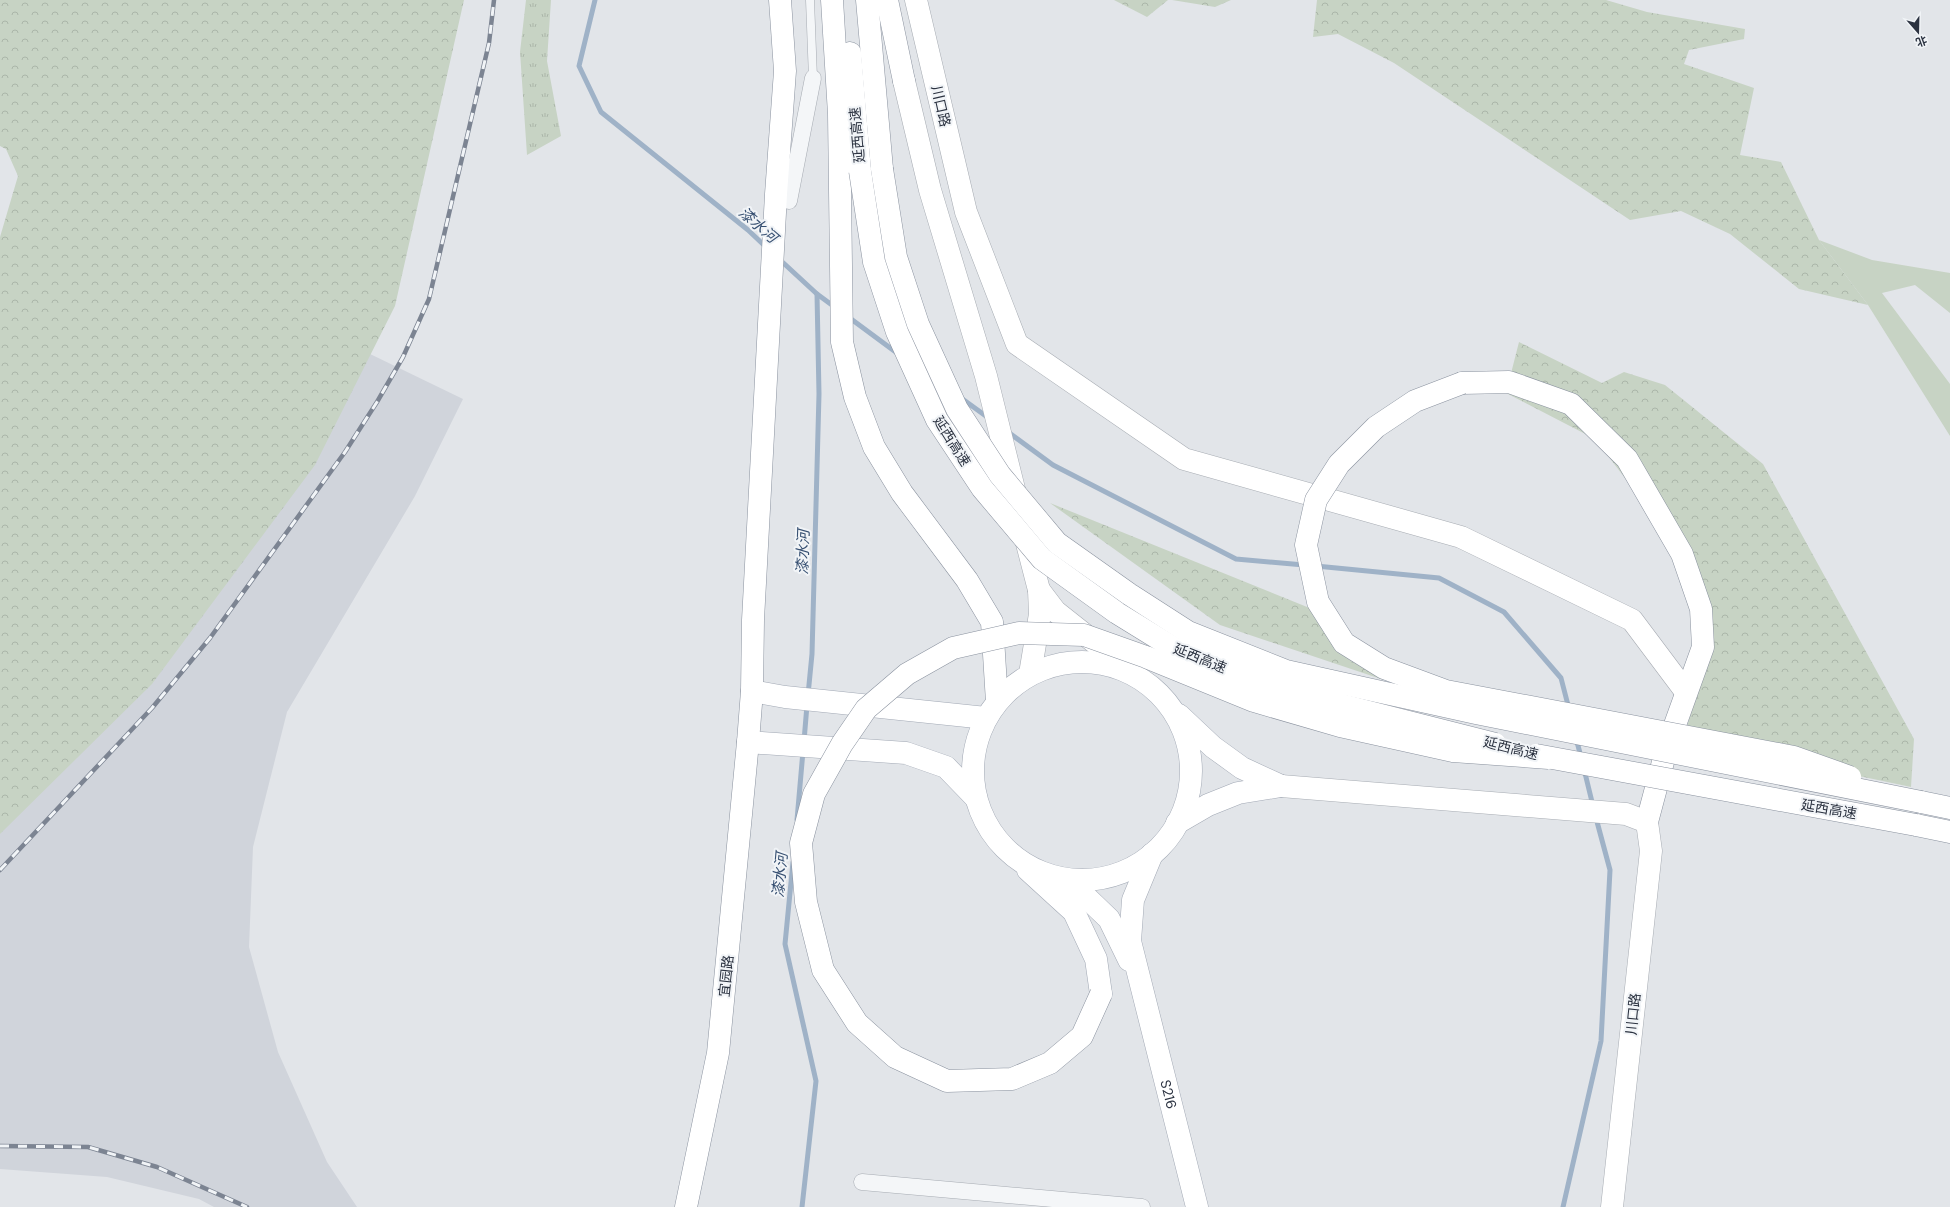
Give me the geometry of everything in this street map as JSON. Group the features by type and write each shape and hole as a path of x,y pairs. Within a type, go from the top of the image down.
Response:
{"main road":[{"path":"759,620 775,202 785,72 780,0"},
{"path":"759,620 789,202 797,46 793,0"},
{"path":"832,0 839,114 839,227 842,342 855,397 874,447 902,493 967,580 992,622 991,710"},
{"name":"延西高速","path":"845,0 860,172 874,262 897,332 937,420 982,488 1042,559 1117,613 1177,650 1257,680 1338,704 1549,758 1950,832"},
{"name":"延西高速","path":"867,0 882,169 896,257 918,324 956,409 1000,475 1057,543 1129,594 1188,632 1286,671 1476,713 1950,808"},
{"path":"887,0 904,81 930,190 986,376 1039,590 1040,614 1030,674"},
{"name":"川口路","path":"916,0 966,212"},
{"path":"958,284 966,212"},
{"path":"966,212 1018,344 1184,459 1461,536 1632,620 1686,692"},
{"path":"1177,823 1208,805 1238,793 1281,786 1626,814 1647,822 1667,747 1686,692 1703,647 1701,609 1682,554 1627,459 1571,404 1508,382 1462,383 1415,402 1376,427 1340,464 1316,500 1306,545 1318,602 1344,643 1384,668 1446,691 1794,757 1921,802"},
{"path":"1039,590 1055,611 1155,690 1213,747 1242,768 1281,786"},
{"name":"宜园路","path":"686,1207 718,1053 759,620"},
{"path":"1137,676 1102,664 1065,663 1030,674 1012,687 991,710 976,744 972,771 976,798 986,825 1004,848 1074,912 1096,959 1101,994 1082,1036 1050,1063 1012,1079 947,1081 895,1057 857,1023 823,970 806,902 801,843 814,794 842,744 866,709 907,674 953,648 1020,633 1084,635 1146,657 1254,701 1340,726 1454,751 1549,758"},
{"path":"752,691 785,697 924,711 991,710"},
{"path":"1045,873 1073,879 1101,878 1128,869 1152,854 1166,840 1177,823 1188,794 1191,764 1184,733 1170,706"},
{"path":"748,742 906,753 946,767 976,798"},
{"name":"川口路","path":"1612,1207 1651,850 1647,822"},
{"path":"1004,848 1023,863 1045,873 1085,896 1109,920 1140,982"},
{"path":"1140,982 1130,941 1133,900 1152,854"},
{"name":"S216","path":"1140,982 1197,1207"}],"street":[{"path":"789,202 813,78"},
{"path":"862,1182 1142,1207"}],"lane":[{"path":"810,0 813,78"}],"shaded area":[{"path":"368,353 463,399 415,496 287,712 253,847 249,947 278,1052 327,1162 357,1207 214,1207 199,1199 107,1177 0,1169 0,823"}],"green space":[{"path":"0,0 464,0 395,306 315,465 152,684 0,834 0,237 18,176 6,149 0,146"},
{"path":"526,0 551,0 547,61 561,136 527,155 520,52"},
{"path":"1114,0 1168,0 1147,17"},
{"path":"1172,0 1231,0 1215,7"},
{"path":"1317,0 1606,0 1647,12 1745,29 1744,39 1689,50 1684,64 1754,88 1740,155 1781,162 1819,240 1868,305 1799,289 1730,234 1681,211 1630,220 1394,63 1338,34 1313,37"},
{"path":"1819,240 1872,260 1950,273 1950,313 1915,285 1882,293 1950,384 1950,436 1868,305"},
{"path":"1519,342 1602,383 1624,372 1665,385 1763,464 1914,739 1911,787 1684,739 1709,640 1688,560 1595,439 1506,393"},
{"path":"1050,503 1317,611 1384,680 1220,625"}],"waterway":[{"name":"漆水河","path":"595,0 579,66 601,112 748,230 767,248"},
{"name":"漆水河","path":"778,258 817,294 836,308"},
{"name":"漆水河","path":"808,695 812,654 819,394 817,294"},
{"path":"847,316 897,353"},
{"path":"961,398 990,419"},
{"path":"1008,432 1053,465 1236,559 1304,565"},
{"path":"1316,566 1439,578 1504,612 1561,678 1569,709"},
{"name":"漆水河","path":"804,741 807,705"},
{"path":"1576,738 1581,757"},
{"name":"漆水河","path":"797,820 803,751"},
{"path":"1584,769 1593,806"},
{"path":"1563,1207 1601,1041 1610,870 1596,818"},
{"name":"漆水河","path":"793,862 785,944 816,1081 802,1207"}],"railway":[{"path":"0,870 152,708 210,638 345,452 377,402 403,357 429,299 489,43 494,0"},
{"path":"0,1146 88,1147 157,1167 247,1207"}]}
